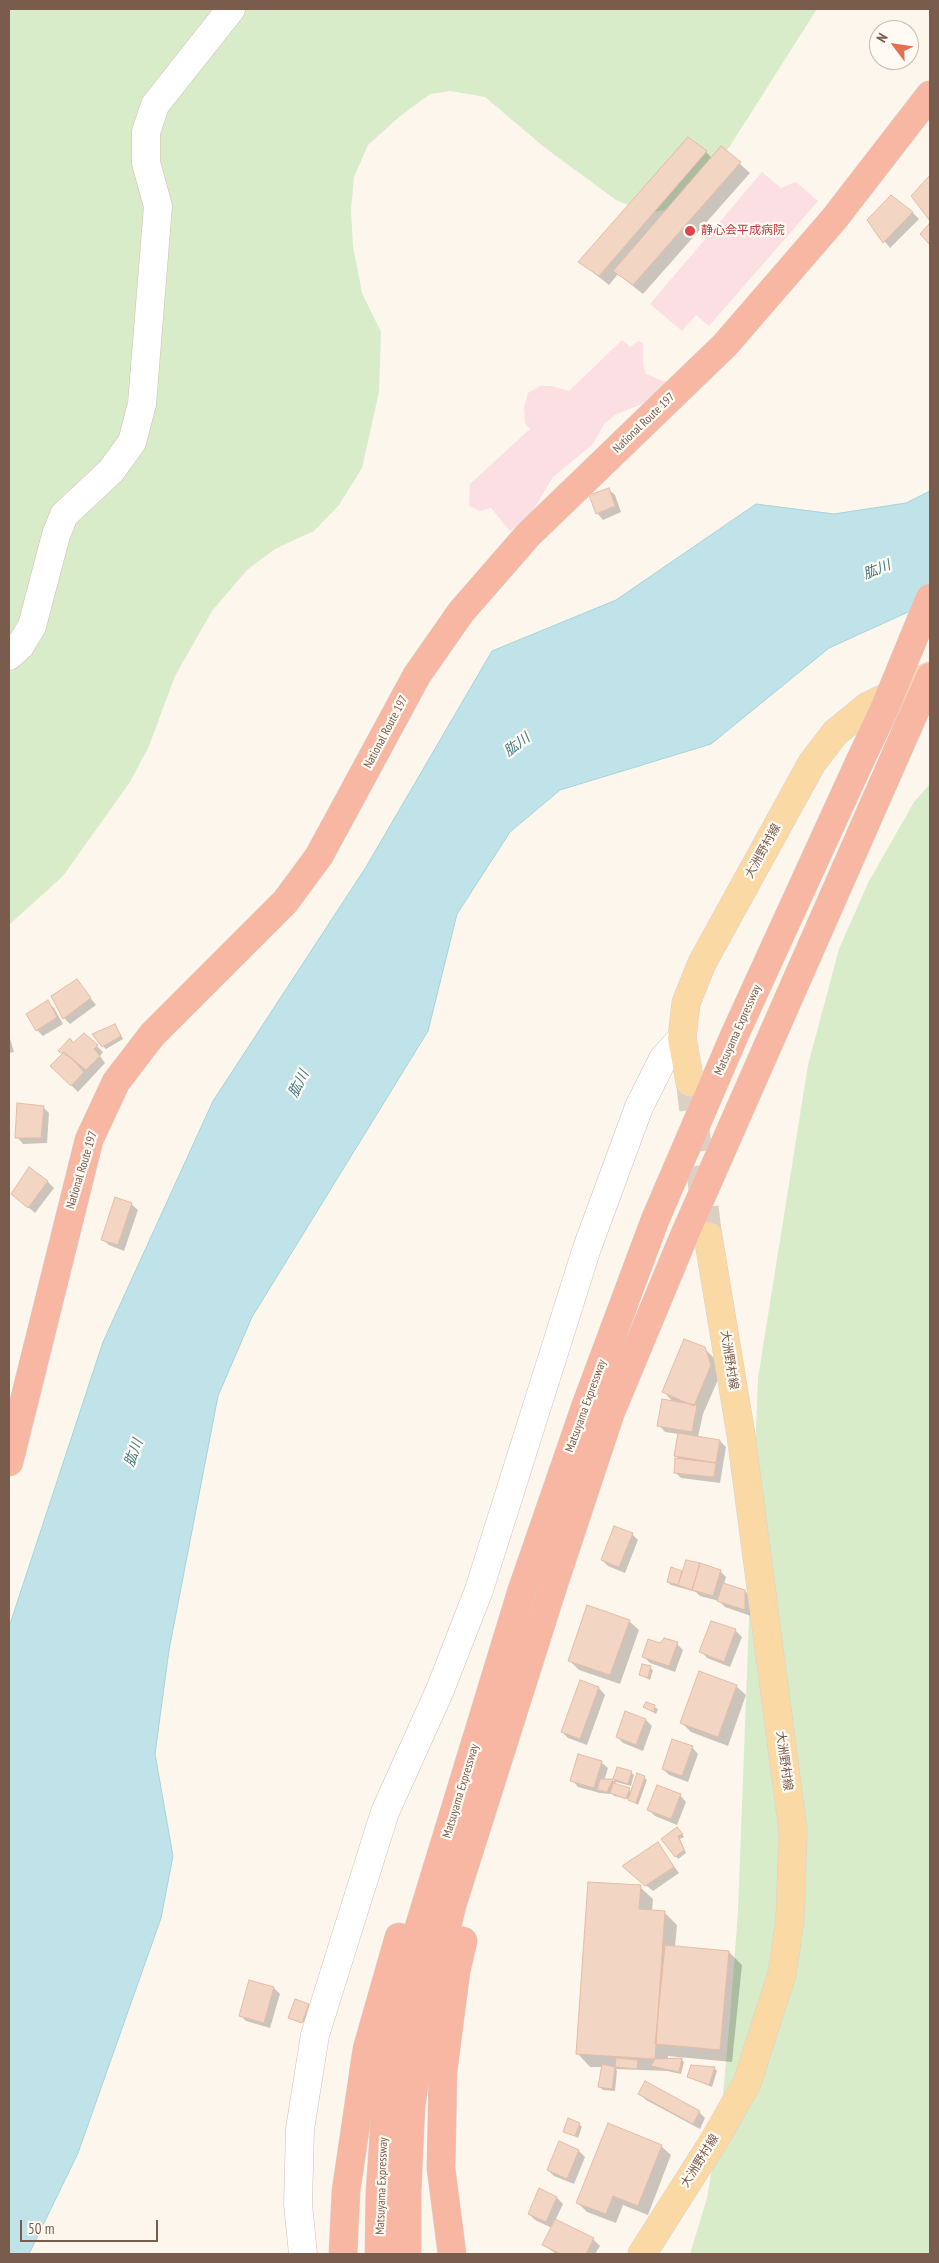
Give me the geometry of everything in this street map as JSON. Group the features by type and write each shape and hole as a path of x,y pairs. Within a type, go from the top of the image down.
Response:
{"highway":[{"name":"National Route 197","path":"9,1462 89,1140 116,1082 152,1035 285,902 319,856 417,675 461,612 528,535 725,345 834,219 930,95"},
{"name":"Matsuyama Expressway","path":"379,2254 380,2192 386,2104 399,2015 416,1936 522,1590 586,1405 656,1220 735,1034 884,710 930,598"},
{"name":"Matsuyama Expressway","path":"407,2254 406,2192 411,2105 425,2019 452,1906 516,1701 610,1414 684,1236 930,677"},
{"path":"452,2254 441,2168 443,2071 456,1971 498,1795 516,1701"},
{"path":"342,2254 346,2191 367,2049 408,1902 439,1813 487,1704"}],"main road":[{"name":"大洲野村線","path":"690,1082 682,1038 686,1003 702,963 812,763 835,733 868,706 930,677"},
{"name":"大洲野村線","path":"642,2254 715,2138 747,2083 782,1974 790,1920 793,1831 741,1435 708,1236"}],"street":[{"path":"9,656 20,646 32,626 56,535 64,515 111,471 132,442 142,404 158,206 146,163 146,132 155,105 231,9"},
{"path":"303,2254 298,2204 300,2129 315,2035 385,1812 440,1690 479,1590 587,1248 639,1107 663,1059 682,1038"}],"shaded area":[{"path":"762,172 781,188 796,182 818,201 709,326 696,315 682,331 650,304"},
{"path":"622,340 630,347 638,341 643,343 643,364 646,374 669,382 649,401 615,415 604,424 593,444 553,477 531,514 510,531 491,508 480,511 469,506 470,484 530,429 525,423 524,408 528,393 540,386 552,386 569,391"}],"green space":[{"path":"9,9 817,9 730,146 694,192 671,209 649,213 616,200 544,147 485,97 450,91 430,94 399,117 368,145 354,177 351,210 353,246 362,293 381,332 379,392 362,468 339,505 314,531 275,549 247,570 212,611 175,676 149,746 130,782 63,876 9,925"},
{"path":"930,784 930,2254 690,2254 707,2198 722,2105 730,2017 738,1912 758,1378 808,1065 839,949 868,883 914,802"}],"water":[{"name":"肱川","path":"930,491 930,602 829,648 711,744 560,790 510,832 457,914 428,1031 252,1317 218,1396 169,1650 155,1754 173,1856 161,1918 78,2153 29,2254 9,2254 9,1627 103,1342 213,1101 366,867 492,651 616,600 756,504 834,514 906,503"}],"building":[{"path":"688,137 707,151 599,276 578,262"},
{"path":"721,146 741,162 633,285 613,271"},
{"path":"930,175 930,221 911,196"},
{"path":"891,195 913,212 883,243 867,220"},
{"path":"930,225 930,245 920,234"},
{"path":"609,488 615,506 596,514 589,495"},
{"path":"77,979 91,998 63,1019 51,996"},
{"path":"48,1000 57,1017 36,1031 26,1014"},
{"path":"115,1024 121,1036 102,1047 92,1034"},
{"path":"84,1033 98,1045 94,1049 100,1056 84,1072 70,1057 58,1051 70,1038 73,1043"},
{"path":"64,1052 86,1070 71,1086 50,1066"},
{"path":"17,1103 44,1106 41,1138 15,1138"},
{"path":"29,1167 48,1181 28,1208 11,1194"},
{"path":"115,1197 132,1203 118,1245 101,1240"},
{"path":"684,1339 705,1347 711,1365 694,1406 662,1392"},
{"path":"662,1399 697,1405 692,1432 657,1426"},
{"path":"678,1433 720,1440 716,1463 674,1456"},
{"path":"675,1458 716,1463 714,1477 674,1473"},
{"path":"614,1526 633,1533 619,1567 601,1560"},
{"path":"686,1560 700,1563 692,1590 678,1585"},
{"path":"700,1563 721,1570 713,1596 692,1590"},
{"path":"671,1567 682,1571 678,1585 667,1582"},
{"path":"723,1583 745,1590 745,1610 717,1601"},
{"path":"587,1605 630,1620 610,1675 568,1661"},
{"path":"711,1621 736,1629 724,1662 699,1652"},
{"path":"664,1638 678,1642 669,1666 642,1657 648,1639 660,1643"},
{"path":"642,1664 651,1666 648,1678 639,1675"},
{"path":"699,1671 737,1685 718,1737 680,1723"},
{"path":"580,1680 599,1687 580,1739 561,1732"},
{"path":"646,1702 655,1705 654,1712 643,1707"},
{"path":"625,1711 646,1719 636,1745 616,1737"},
{"path":"672,1739 693,1746 682,1776 662,1769"},
{"path":"578,1754 602,1761 594,1788 570,1781"},
{"path":"617,1767 632,1771 628,1784 613,1779"},
{"path":"637,1773 645,1776 636,1803 628,1800"},
{"path":"600,1779 613,1779 607,1792 597,1790"},
{"path":"613,1783 630,1788 626,1799 610,1793"},
{"path":"657,1785 681,1794 671,1819 647,1810"},
{"path":"677,1827 683,1834 678,1836 684,1850 675,1857 661,1839"},
{"path":"658,1842 674,1867 645,1886 622,1866"},
{"path":"588,1882 641,1885 639,1909 665,1911 655,2059 576,2054"},
{"path":"665,1945 729,1951 720,2050 655,2044"},
{"path":"249,1980 274,1987 264,2023 239,2016"},
{"path":"295,1999 309,2004 302,2023 288,2018"},
{"path":"616,2058 638,2060 637,2069 615,2067"},
{"path":"682,2058 679,2072 651,2066 655,2059"},
{"path":"602,2064 615,2067 612,2089 598,2087"},
{"path":"691,2065 715,2067 709,2085 687,2077"},
{"path":"645,2081 700,2111 693,2124 638,2094"},
{"path":"568,2118 580,2123 575,2136 563,2132"},
{"path":"608,2123 662,2145 638,2206 613,2196 606,2214 576,2203"},
{"path":"559,2141 579,2150 567,2179 547,2170"},
{"path":"539,2188 557,2197 546,2222 528,2214"},
{"path":"555,2219 594,2238 586,2254 561,2254 542,2245"}],"tunnel":[{"path":"690,1082 708,1236"}],"place":[{"name":"静心会平成病院","path":"690,231"}]}
